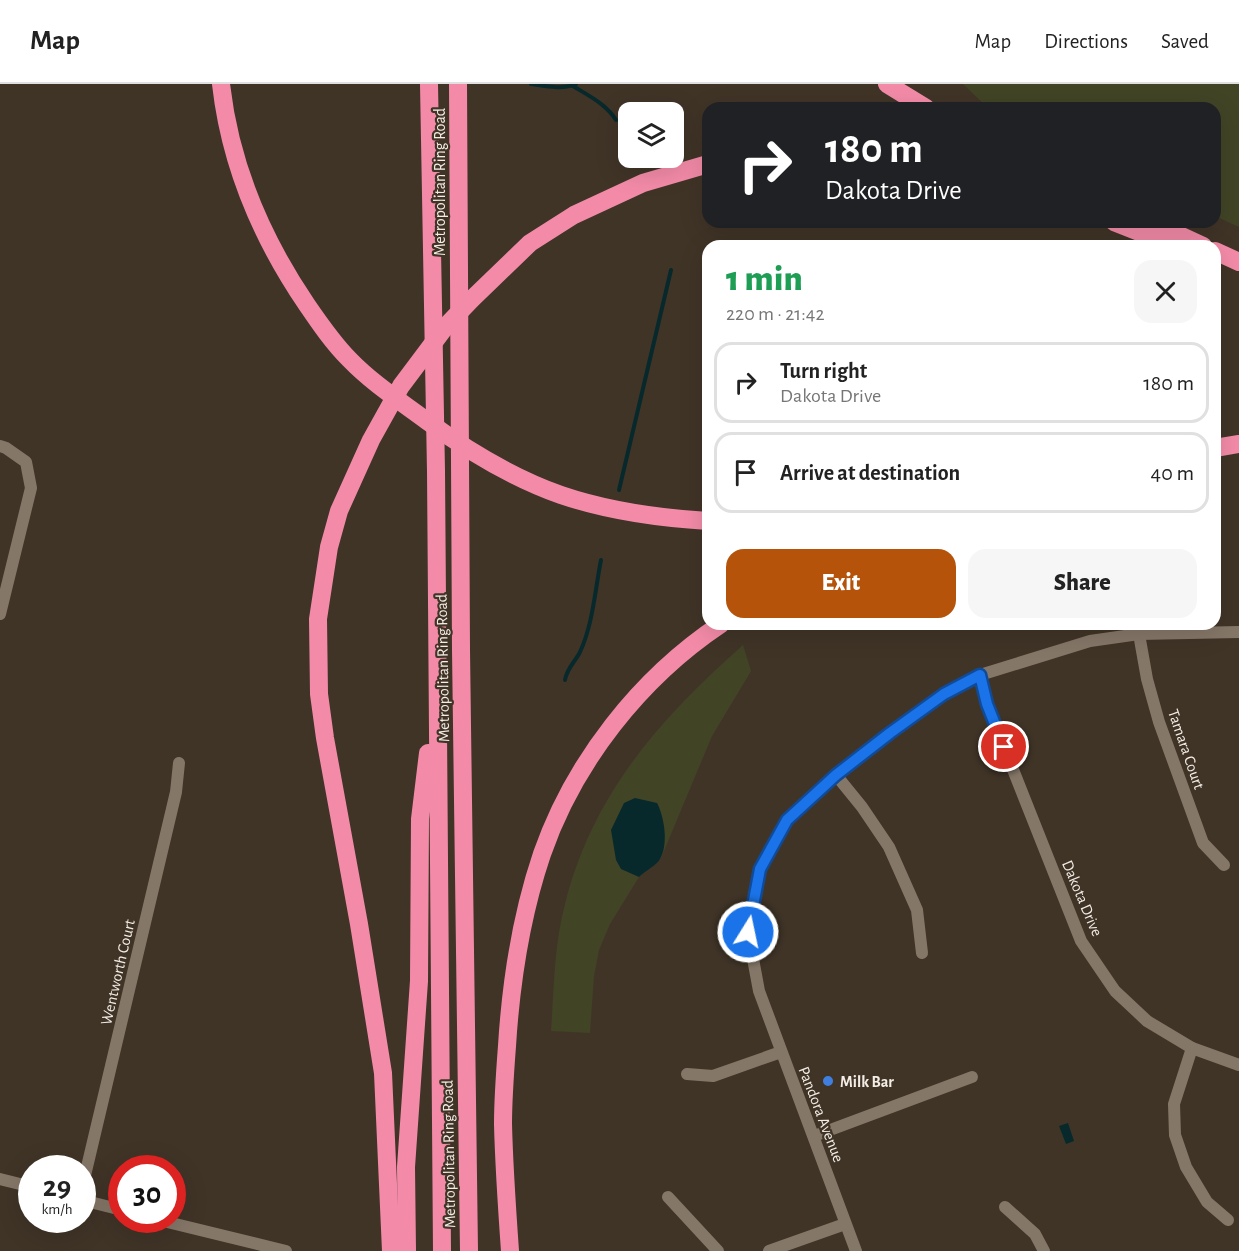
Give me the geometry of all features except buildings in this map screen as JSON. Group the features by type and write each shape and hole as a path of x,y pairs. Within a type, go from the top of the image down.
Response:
{"highway":[{"path":"221,84 224,111 236,158 251,202 269,242 290,280 347,358 367,376 448,436 513,475 541,488 612,508 653,516 702,520"},
{"name":"Metropolitan Ring Road","path":"429,84 436,471 442,1251"},
{"name":"Metropolitan Ring Road","path":"458,84 469,1251"},
{"path":"887,84 916,102"},
{"path":"391,1251 383,1073 319,694 318,619 329,547 339,511 370,440 401,386 423,355 472,299 530,243 574,215 643,183 702,166"},
{"path":"1129,228 1160,240"},
{"path":"1164,228 1190,240"},
{"path":"1221,254 1239,262"},
{"path":"1221,264 1239,271"},
{"path":"1221,447 1239,444"},
{"path":"510,1251 503,1121 508,1021 520,938 542,853 561,809 607,732 657,675 712,630"},
{"path":"407,1251 406,1167 419,981 420,819 437,680"}],"street":[{"path":"0,446 26,462 31,488 0,614"},
{"name":"Pandora Avenue","path":"856,1251 759,991 748,932 760,869 787,820 836,775 944,694 980,675 1090,641 1139,634 1239,632"},
{"name":"Tamara Court","path":"1139,634 1147,679 1159,722 1203,843 1224,865"},
{"name":"Dakota Drive","path":"980,675 987,704 1081,941 1115,991 1147,1021 1192,1048 1239,1065"},
{"name":"Wentworth Court","path":"90,1155 176,792 179,763"},
{"path":"836,775 862,807 889,847 917,910 922,953"},
{"path":"1192,1048 1174,1104 1175,1135 1186,1167 1207,1202 1228,1220"},
{"path":"687,1074 713,1076 781,1052"},
{"path":"814,1136 972,1077"},
{"path":"0,1179 18,1184"},
{"path":"668,1197 718,1251"},
{"path":"1005,1208 1035,1234 1044,1251"},
{"path":"769,1251 845,1224"},
{"path":"186,1227 286,1251"}],"green space":[{"path":"963,84 1239,84 1239,227 1221,219 1221,102 982,102"},
{"path":"743,645 751,671 712,736 661,858 639,877 610,924 599,950 594,976 590,1033 551,1031 561,920 577,864 593,827 633,761 658,730 684,701"}],"water":[{"path":"635,798 657,803 662,815 664,830 664,846 660,859 639,877 621,869 616,860 611,830 624,803"},
{"path":"1068,1123 1074,1141 1066,1144 1059,1126"}],"waterway":[{"path":"531,84 560,87 576,84"},
{"path":"573,86 602,105 616,120"},
{"path":"619,490 671,270"},
{"path":"565,680 580,652 588,630 601,560"}],"place":[{"name":"Milk Bar","path":"828,1081"}],"route":[{"path":"748,932 760,869 787,820 836,775 890,733 944,694 980,675 987,704 1004,747"}]}
